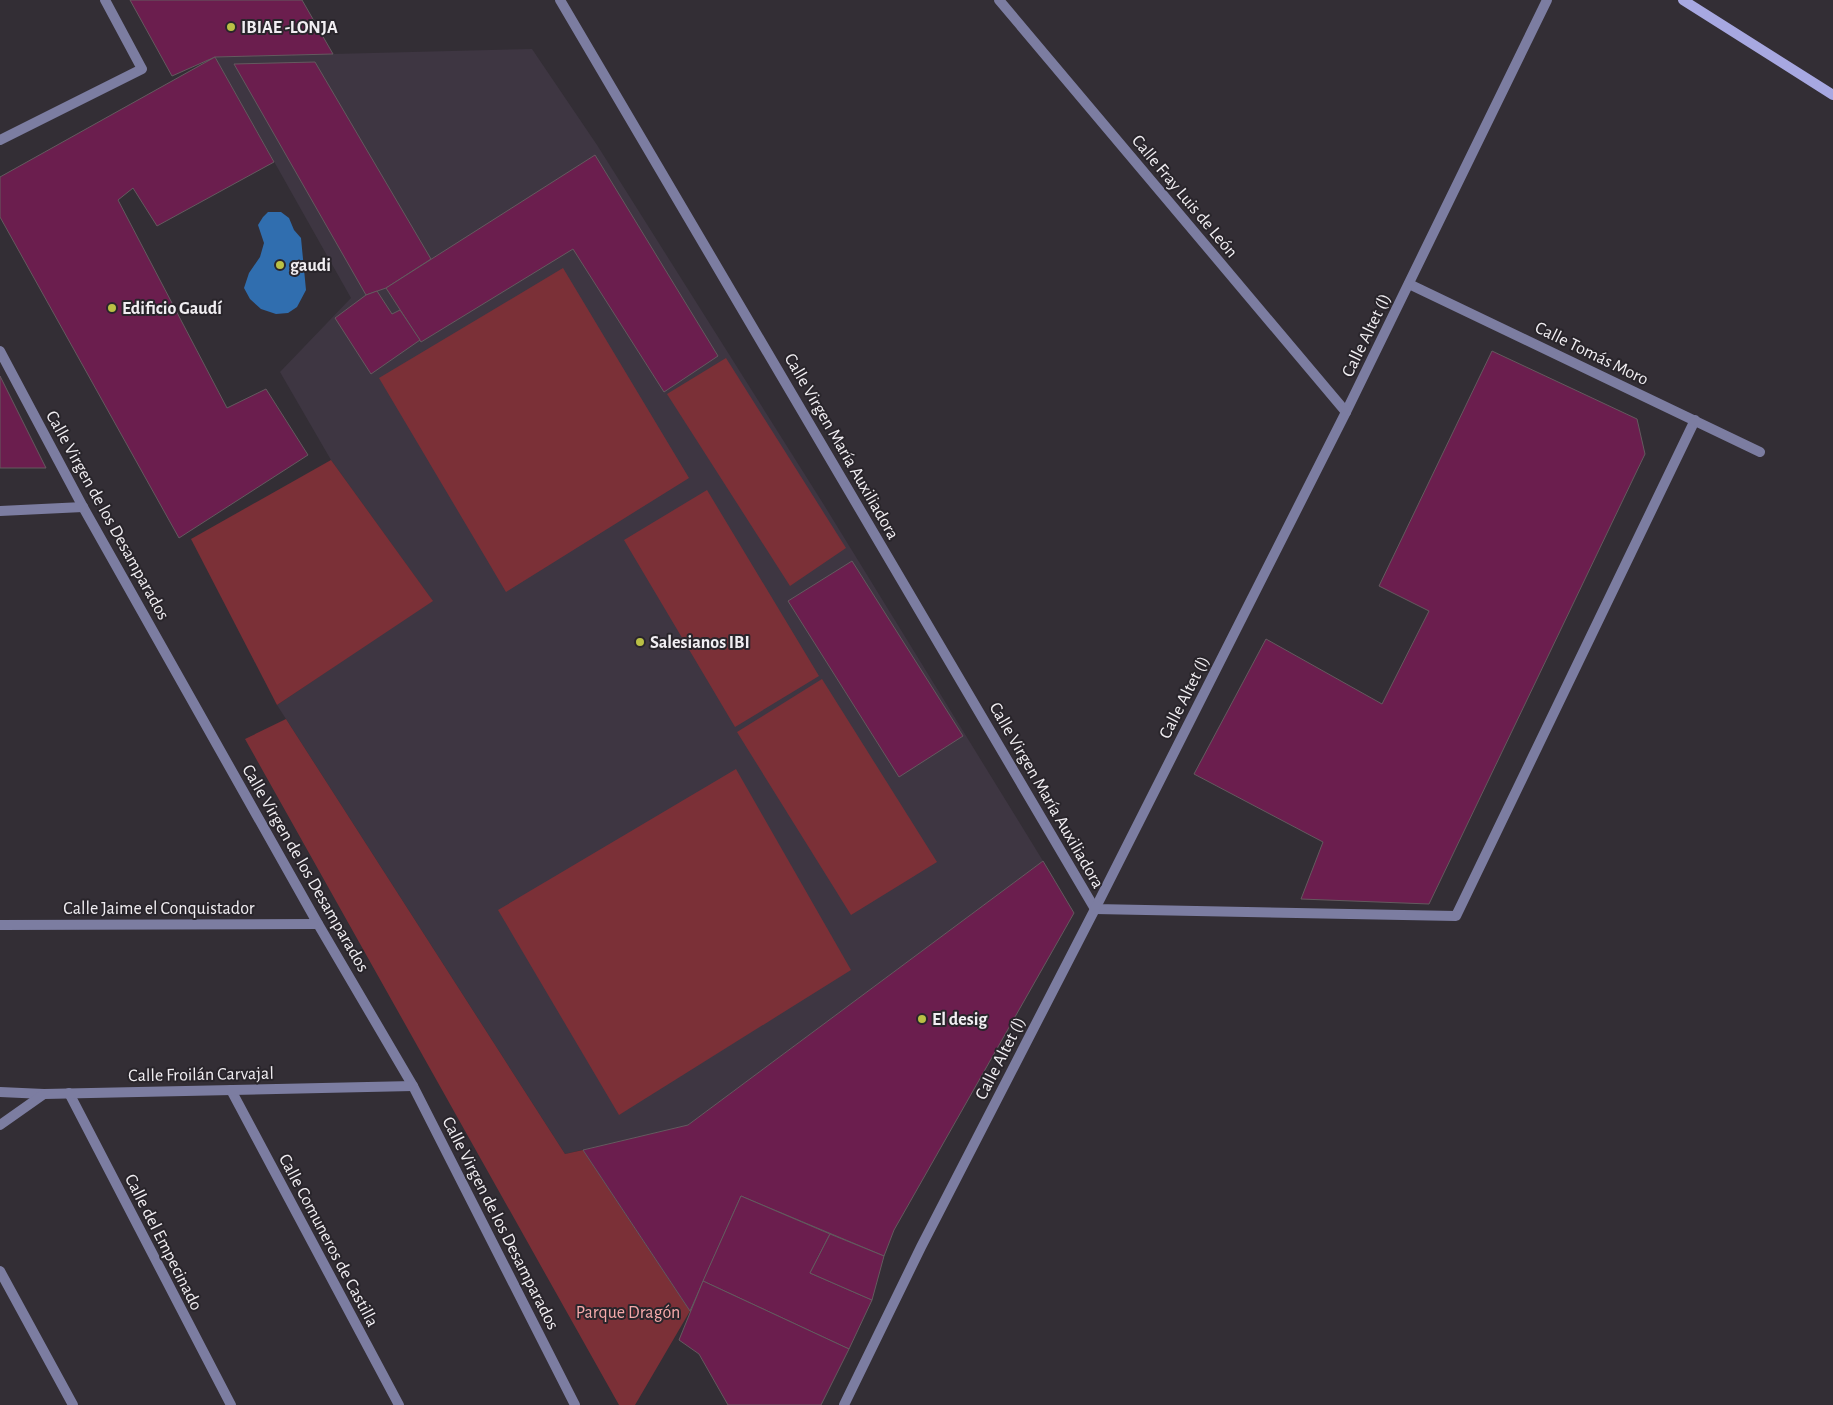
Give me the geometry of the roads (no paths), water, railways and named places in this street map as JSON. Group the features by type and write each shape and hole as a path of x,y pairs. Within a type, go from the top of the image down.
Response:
{"main road":[{"path":"1683,0 1833,95"}],"street":[{"path":"0,140 142,69 106,0"},
{"name":"Calle Virgen María Auxiliadora","path":"560,0 1095,909"},
{"name":"Calle Fray Luis de León","path":"999,0 1346,412"},
{"name":"Calle Altet (l)","path":"844,1405 920,1247 1095,909 1346,412 1547,0"},
{"name":"Calle Tomás Moro","path":"1409,284 1760,452"},
{"name":"Calle Virgen de los Desamparados","path":"0,351 83,507 318,924 413,1086 575,1405"},
{"path":"1095,909 1456,916 1694,420"},
{"path":"0,511 83,507"},
{"name":"Calle Jaime el Conquistador","path":"0,925 318,924"},
{"name":"Calle Froilán Carvajal","path":"0,1092 44,1094 413,1086"},
{"name":"Calle Comuneros de Castilla","path":"231,1090 398,1405"},
{"name":"Calle del Empecinado","path":"69,1093 231,1405"},
{"path":"0,1125 44,1094"},
{"path":"0,1271 73,1405"}],"water":[{"name":"gaudi","path":"268,212 281,212 289,218 294,230 301,238 306,290 297,307 288,313 276,314 261,309 250,299 244,288 249,273 260,257 264,243 258,225"}],"place":[{"name":"IBIAE -LONJA","path":"231,27"},
{"name":"gaudi","path":"280,265"},
{"name":"Edificio Gaudí","path":"112,308"},
{"name":"Salesianos IBI","path":"640,642"},
{"name":"El desig","path":"922,1019"}],"park label":[{"name":"Parque Dragón","path":"628,1312"}]}
